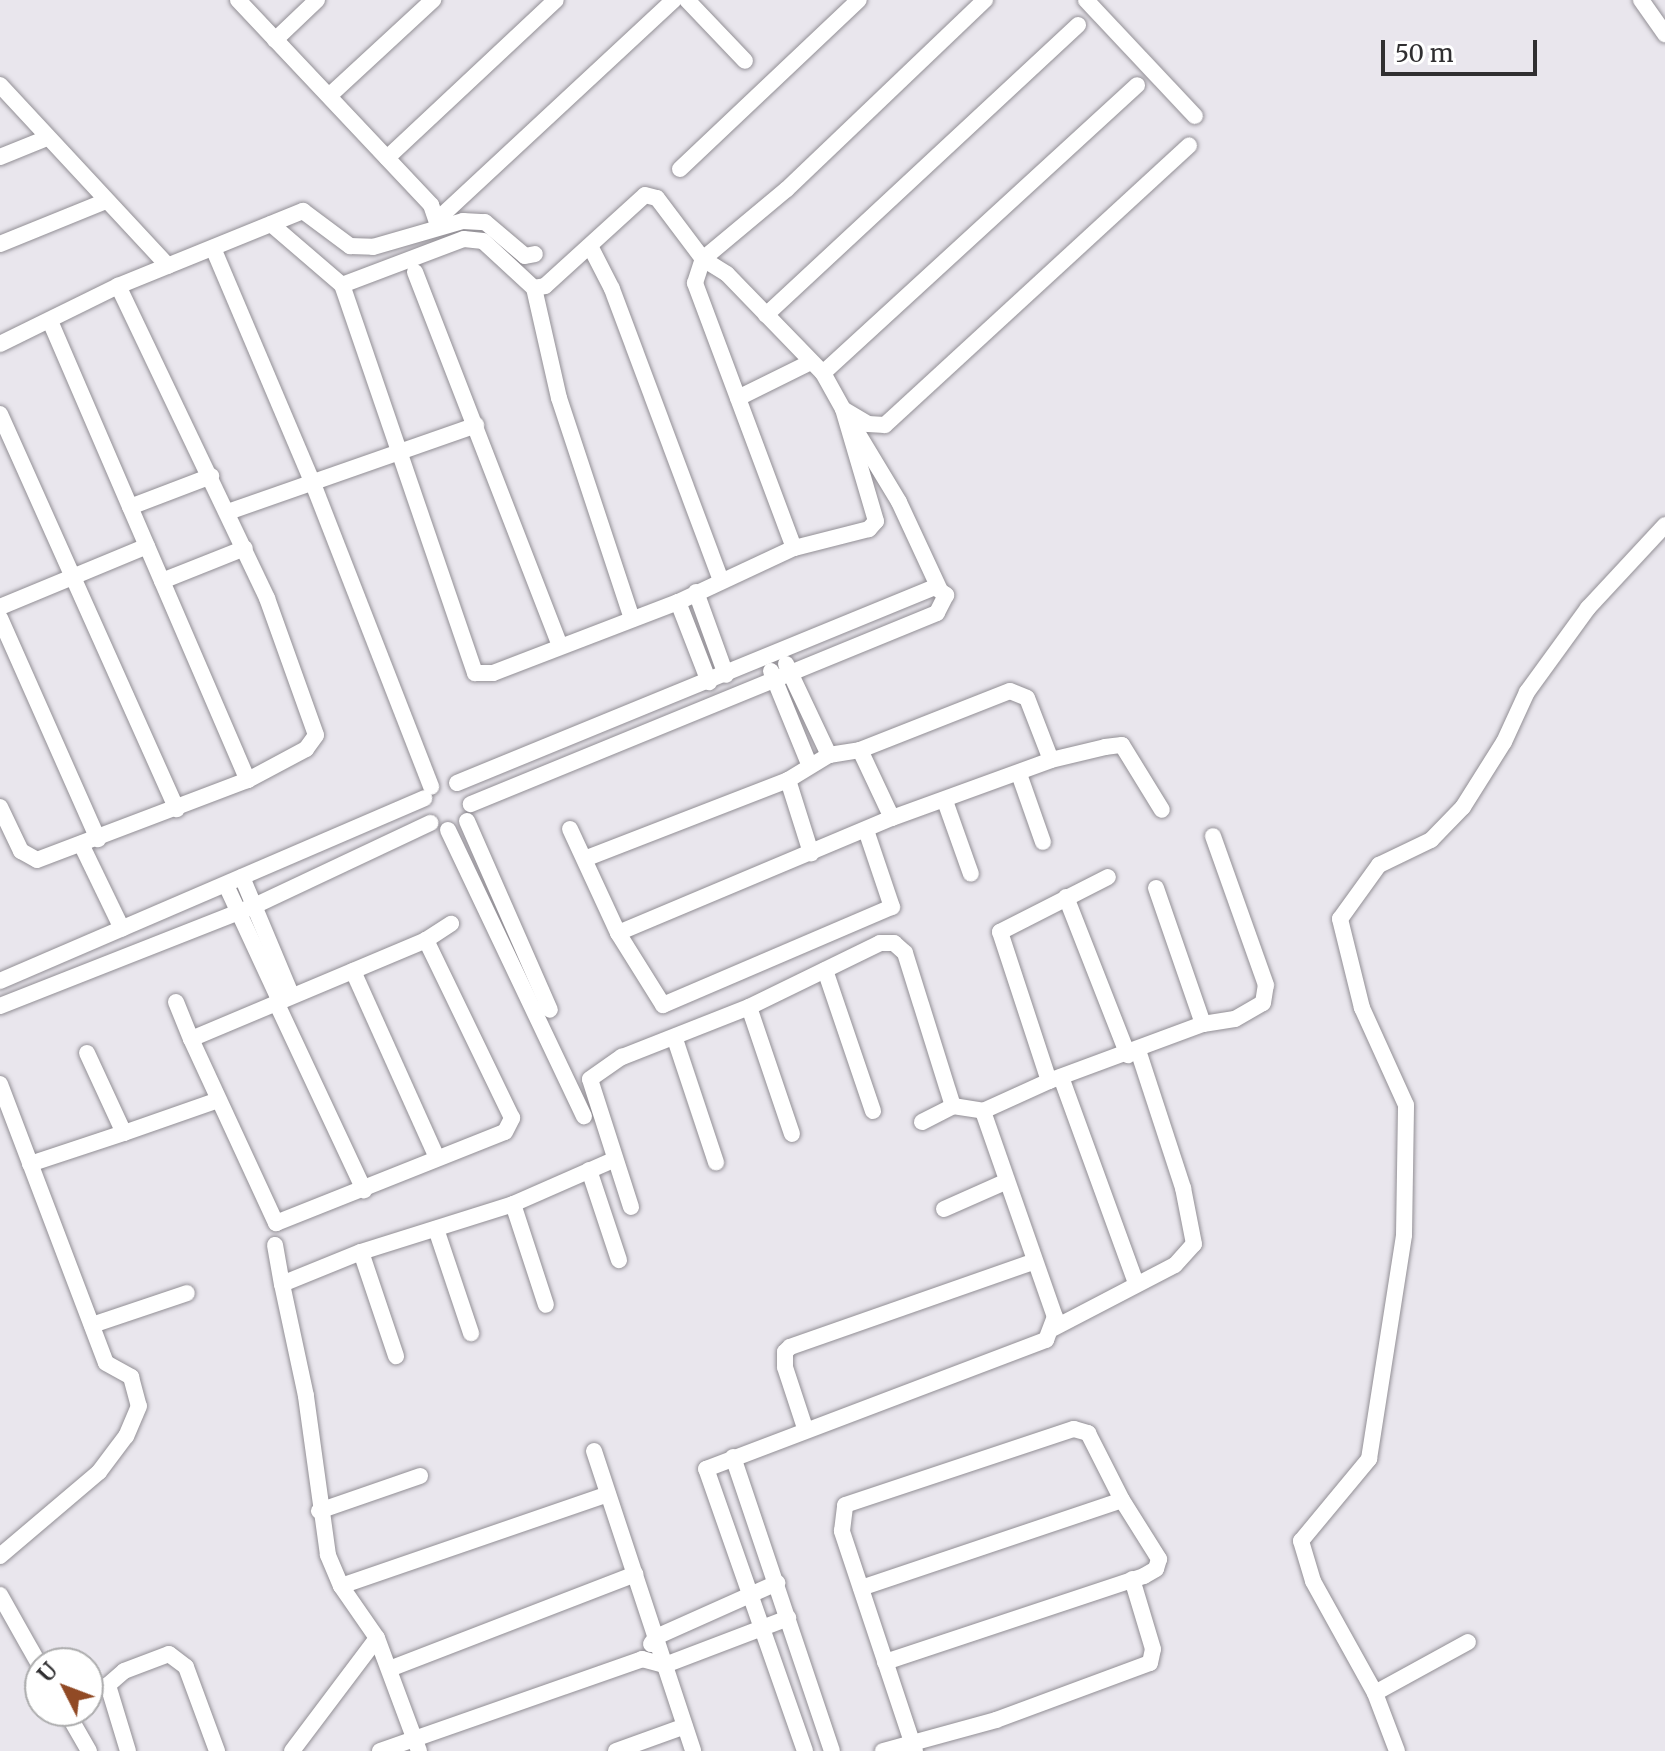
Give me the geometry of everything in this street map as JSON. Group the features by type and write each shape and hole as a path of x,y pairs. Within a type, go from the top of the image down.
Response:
{"street":[{"path":"238,0 387,158 438,222"},
{"path":"275,40 317,0"},
{"path":"329,96 433,0"},
{"path":"387,158 556,0"},
{"path":"438,222 674,0"},
{"path":"687,0 745,61"},
{"path":"680,169 859,0"},
{"path":"794,548 695,283 703,259 787,189 985,0"},
{"path":"1086,0 1195,116"},
{"path":"1641,0 1665,34"},
{"path":"766,315 1078,25"},
{"path":"0,85 168,266"},
{"path":"738,398 817,367 1137,85"},
{"path":"0,157 47,138"},
{"path":"843,409 868,424 885,425 1189,145"},
{"path":"471,804 937,613 947,600 899,502 817,367 727,274 703,259 651,195 545,286 534,288"},
{"path":"0,244 106,201"},
{"path":"0,344 118,286 303,211 333,238 373,247 438,222 485,222 525,256 535,254"},
{"path":"271,224 342,285 475,673 493,673 678,602 720,578 794,548 869,529 876,521 843,409"},
{"path":"342,285 464,239 483,241 534,288 559,398 632,619"},
{"path":"590,246 612,289 720,578"},
{"path":"213,248 312,481 427,792 430,823"},
{"path":"415,272 560,646"},
{"path":"0,807 28,858 98,839 248,780 306,749 316,732 245,548 118,286"},
{"path":"50,321 248,780"},
{"path":"0,414 177,809"},
{"path":"228,512 476,425"},
{"path":"130,507 211,476"},
{"path":"1397,1751 1375,1693 1313,1581 1301,1541 1369,1459 1404,1235 1406,1105 1362,1008 1340,919 1379,865 1431,840 1463,807 1504,742 1527,692 1588,608 1665,525"},
{"path":"0,607 72,574 147,546"},
{"path":"162,581 245,548"},
{"path":"0,981 226,885 427,792 457,783 939,588"},
{"path":"696,592 726,675"},
{"path":"678,602 709,682"},
{"path":"0,618 98,839"},
{"path":"774,655 809,764"},
{"path":"781,675 829,755"},
{"path":"587,858 788,780 809,764 829,755 860,750 1014,690 1027,698 1051,760"},
{"path":"618,933 867,833 892,818 1051,760 1122,745 1162,810"},
{"path":"860,750 892,818"},
{"path":"1019,774 1043,842"},
{"path":"788,780 811,853"},
{"path":"457,783 471,804 467,821 550,1010"},
{"path":"945,801 971,874"},
{"path":"448,830 467,821"},
{"path":"0,1006 254,906 430,823 448,830 584,1116"},
{"path":"570,829 587,858 618,933 663,1005 892,907 867,833"},
{"path":"922,1122 953,1106 983,1111 1055,1079 1203,1024 1249,1013 1267,994 1213,836"},
{"path":"81,844 122,929"},
{"path":"242,877 282,998"},
{"path":"1108,877 1000,932 1136,1283"},
{"path":"226,885 237,913 282,998 364,1190"},
{"path":"1156,888 1203,1024"},
{"path":"805,1751 748,1593 722,1510 706,1475 711,1465 805,1428 1016,1355 1046,1340 1054,1328 1181,1259 1194,1244 1196,1233 1133,1052 1066,897"},
{"path":"191,1039 282,998 426,940 451,924"},
{"path":"176,1002 276,1223 505,1132 512,1118 426,940"},
{"path":"631,1207 613,1160 590,1079 622,1057 675,1039 749,1007 880,943 899,945 953,1106"},
{"path":"825,970 873,1111"},
{"path":"353,971 437,1158"},
{"path":"749,1007 792,1134"},
{"path":"675,1039 716,1162"},
{"path":"87,1053 124,1133"},
{"path":"0,1084 106,1363 131,1377 138,1414 119,1447 85,1486 0,1556"},
{"path":"30,1164 218,1100"},
{"path":"983,1111 1054,1328"},
{"path":"282,1284 361,1252 513,1204 613,1160"},
{"path":"589,1170 619,1260"},
{"path":"944,1209 1005,1182"},
{"path":"513,1204 546,1305"},
{"path":"436,1229 471,1333"},
{"path":"275,1245 312,1433 319,1511 328,1555 341,1586 377,1638 392,1668 417,1745"},
{"path":"361,1252 396,1356"},
{"path":"805,1428 785,1367 785,1352 790,1347 1033,1262"},
{"path":"92,1325 187,1293"},
{"path":"885,1662 1152,1572 1159,1559 1122,1500 1088,1433 1074,1429 851,1499 840,1516 842,1531 885,1662 913,1745"},
{"path":"594,1451 693,1751"},
{"path":"733,1457 832,1751"},
{"path":"319,1511 420,1476"},
{"path":"341,1586 608,1494"},
{"path":"861,1588 1122,1500"},
{"path":"392,1668 635,1574"},
{"path":"883,1751 996,1720 1150,1663 1153,1649 1132,1579"},
{"path":"642,1659 656,1637 748,1593 777,1583"},
{"path":"0,1595 29,1647"},
{"path":"380,1751 417,1745 642,1659 665,1665 788,1618"},
{"path":"292,1751 377,1638"},
{"path":"1375,1693 1468,1642"},
{"path":"128,1751 108,1685 124,1671 169,1654 186,1667 217,1751"},
{"path":"616,1751 685,1726"},
{"path":"75,1727 89,1751"}]}
